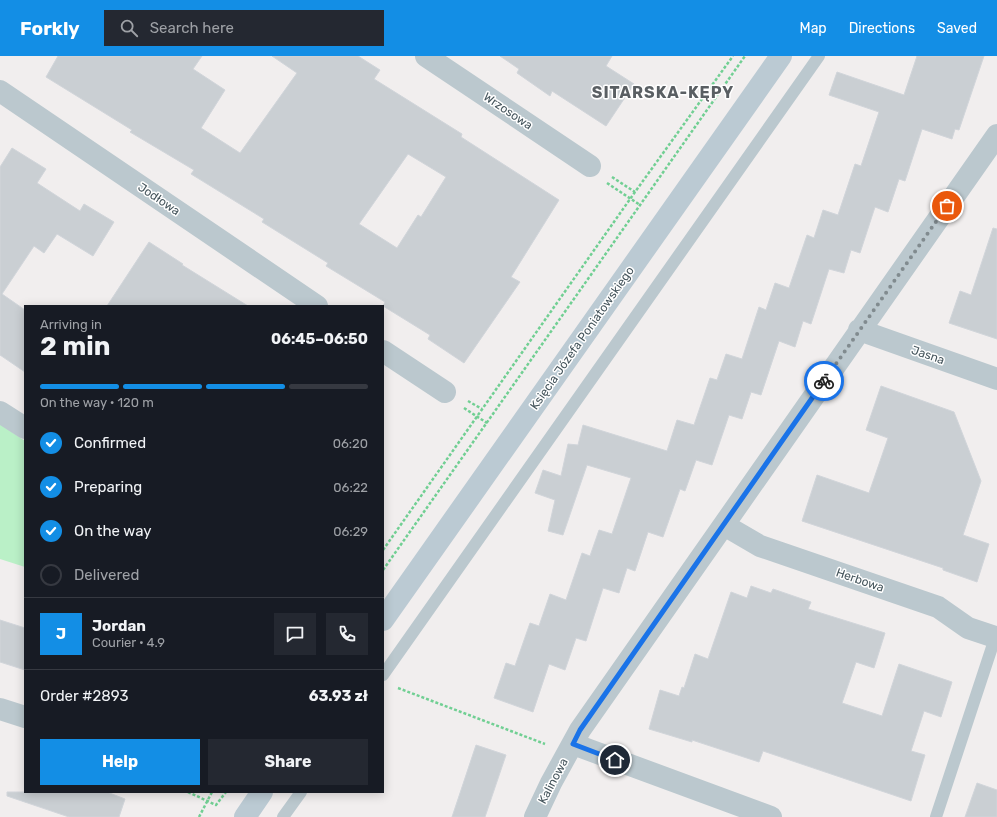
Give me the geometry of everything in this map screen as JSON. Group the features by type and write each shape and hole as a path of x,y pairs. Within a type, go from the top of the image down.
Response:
{"street":[{"name":"Wrzosowa","path":"426,56 590,166"},
{"name":"Księcia Józefa Poniatowskiego","path":"384,619 781,56"},
{"name":"Jodłowa","path":"0,91 316,305"},
{"name":"Kalinowa","path":"535,817 542,800 570,748 585,724 859,330 997,135"},
{"name":"Jasna","path":"859,330 997,379"},
{"path":"384,352 445,392"},
{"path":"0,412 24,427"},
{"name":"Herbowa","path":"724,525 760,546 938,607 968,628 996,634"},
{"path":"0,709 24,718"},
{"path":"570,748 771,817"},
{"path":"245,817 261,793"}],"lane":[{"path":"384,674 819,56"},
{"path":"936,817 996,634"},
{"path":"283,817 300,793"}],"path":[{"path":"384,549 630,199 734,56"},
{"path":"384,569 745,56"},
{"path":"590,166 608,184 640,205"},
{"path":"396,687 570,748"},
{"path":"190,793 216,805 225,793"},
{"path":"199,817 211,793"}],"green space":[{"path":"0,424 24,440 24,567 0,559"}],"building":[{"path":"58,56 202,56 193,69 225,90 201,128 240,153 297,73 272,56 358,56 380,70 374,79 462,134 461,137 559,200 511,277 520,282 464,363 428,339 430,335 384,307 385,302 326,266 328,263 262,222 264,219 191,174 194,170 130,132 132,130 46,77","holes":["408,154 446,177 421,217 418,215 397,248 359,224"]},
{"path":"500,56 612,56 606,66 634,84 606,126 552,91 550,96 517,73 519,69"},
{"path":"917,56 984,56 959,130 955,129 952,139 922,129 905,181 899,179 888,212 875,207 860,253 851,250 844,273 829,269 811,324 803,321 795,347 779,341 761,395 751,392 742,419 729,415 712,465 696,460 685,491 680,489 663,537 648,532 635,571 627,568 619,593 603,588 586,641 576,638 565,670 549,664 533,712 494,698 506,663 515,666 530,623 539,626 550,594 566,600 582,553 590,556 599,530 612,534 631,478 587,465 563,535 548,531 555,500 535,493 543,470 561,476 568,444 578,445 583,425 667,451 677,420 694,425 710,378 717,380 726,354 742,359 759,307 766,310 775,283 789,288 807,235 814,238 823,210 838,215 855,164 861,166 879,112 829,95 837,72 904,95"},
{"path":"12,148 46,169 37,183 80,211 84,204 114,222 93,256 57,234 44,253 34,246 2,294 24,309 24,371 0,355 0,167"},
{"path":"993,228 997,229 997,339 949,323 960,291 971,295"},
{"path":"149,242 183,264 182,265 246,305 108,305"},
{"path":"881,386 954,412 981,481 963,535 989,544 977,582 943,570 943,568 802,521 817,475 869,493 888,438 866,430"},
{"path":"751,586 771,593 773,589 811,602 808,609 885,633 874,668 856,662 842,703 882,716 899,664 952,682 941,717 924,711 911,751 925,755 911,801 763,751 759,762 692,740 692,742 649,729 660,690 679,696 682,687 684,688 695,654 708,659 731,592 747,598"},
{"path":"0,620 24,628 24,670 0,662"},
{"path":"476,745 506,755 485,817 452,817"},
{"path":"977,783 997,790 997,817 965,817"},
{"path":"7,792 110,793 125,799 119,817 69,817 7,796"}],"way so far":[{"path":"824,381 947,206"}],"district":[{"name":"SITARSKA-KĘPY","path":"663,92"}],"route":[{"path":"615,760 573,744 580,730 824,381"}]}
